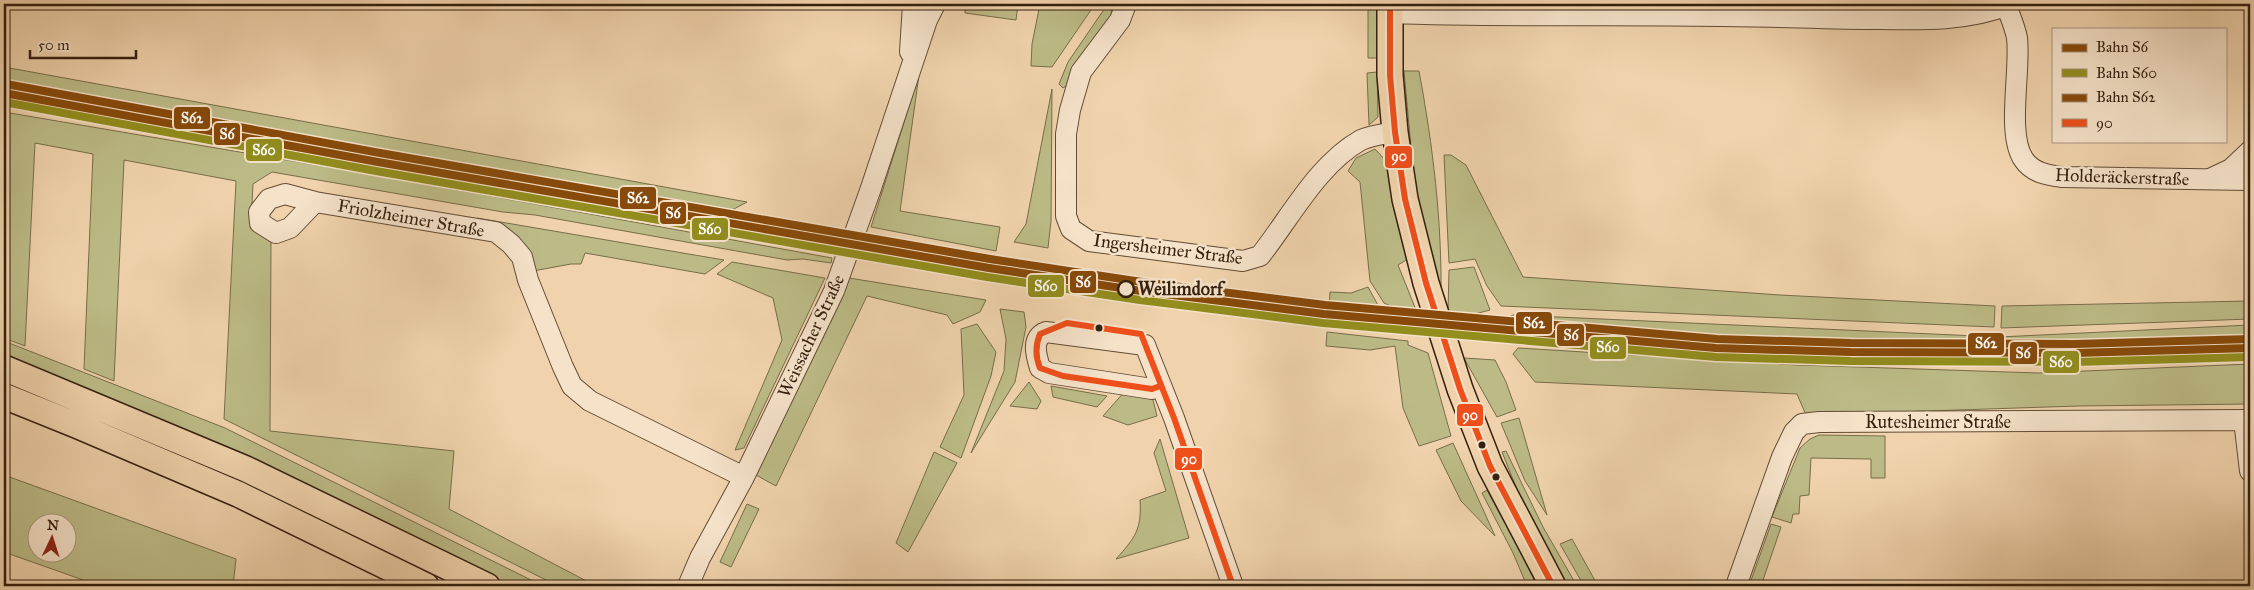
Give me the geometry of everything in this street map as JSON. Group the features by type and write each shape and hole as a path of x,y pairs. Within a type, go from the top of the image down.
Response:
{"main road":[{"path":"1390,8 1390,75 1395,132 1405,199 1426,282 1460,389 1495,476 1553,586"},
{"path":"4,368 246,469 487,586"},
{"path":"4,396 238,494 426,586"}],"street":[{"name":"Weissacher Straße","path":"909,75 913,4"},
{"name":"Weissacher Straße","path":"688,586 700,558 744,477 834,291 870,191 927,20 935,4"},
{"name":"Ingersheimer Straße","path":"1126,4 1120,20 1082,72 1070,110 1066,134 1066,216 1072,229 1089,242 1243,261 1260,256 1330,163 1362,140 1395,132"},
{"name":"Holderäckerstraße","path":"1390,8 1508,16 1720,16 1900,20 1951,18 1980,13 2008,5 2017,38 2016,137 2021,155 2032,168 2043,174 2062,177 2250,180"},
{"name":"Holderäckerstraße","path":"2203,180 2223,174 2250,151"},
{"name":"Friolzheimer Straße","path":"315,202 496,232 511,244 522,257 528,280 572,386 590,401 744,477"},
{"path":"1160,386 1152,390 1049,373 1040,368 1036,357 1036,342 1040,334 1046,332 1145,345 1174,418 1233,586"},
{"path":"2247,420 2250,471"},
{"name":"Rutesheimer Straße","path":"1736,586 1782,457 1794,432 1802,424 1819,422 2247,420"}],"shaded area":[{"path":"977,4 1018,4 1016,20 965,13 965,7"},
{"path":"1040,4 1087,4 1093,7 1052,67 1031,66 1032,44"},
{"path":"1368,4 1378,4 1378,58 1368,58"},
{"path":"1112,6 1106,25 1081,55 1066,86 1063,88 1059,84 1068,62 1105,8"},
{"path":"4,67 747,202 719,217 361,156 4,88"},
{"path":"1404,71 1419,71 1424,99 1438,212 1441,298 1414,180"},
{"path":"1377,72 1378,117 1369,125 1367,73"},
{"path":"919,75 900,211 1000,227 996,251 871,227"},
{"path":"1052,89 1051,221 1048,248 1014,242 1026,224"},
{"path":"4,112 375,175 832,258 831,263 803,259 787,260 535,215 503,212 272,172 253,184 251,223 271,243 270,431 454,451 449,509 596,586 558,586 224,419 236,181 124,160 114,381 84,369 93,154 35,143 25,346 4,338"},
{"path":"1375,149 1387,162 1408,259 1398,265 1416,310 1395,308 1384,303 1370,281 1360,182 1348,171 1356,158"},
{"path":"1444,155 1451,155 1466,165 1523,277 1780,295 1995,306 1994,327 1501,306 1487,286 1475,259 1449,263"},
{"path":"477,218 724,260 705,274 585,253 581,264 533,271 476,224"},
{"path":"732,262 825,278 744,448 735,450 782,340 773,298 717,274"},
{"path":"1474,267 1490,310 1471,315 1448,312 1449,270"},
{"path":"849,278 986,300 980,312 953,324 947,315 867,296 776,486 756,475"},
{"path":"1368,287 1379,307 1397,313 1417,315 1416,319 1329,311 1330,292 1351,293"},
{"path":"2250,301 2250,319 2001,328 2002,306"},
{"path":"1000,309 1024,312 1026,327 1015,382 971,453 1004,371 1006,339"},
{"path":"1513,315 1999,337 2250,325 2250,343 2016,348 1804,346 1487,327"},
{"path":"977,324 996,352 991,376 961,458 940,447 964,395 961,329"},
{"path":"1327,332 1408,341 1408,345 1428,353 1451,436 1419,446 1403,408 1395,346 1370,350 1326,346"},
{"path":"4,341 225,428 543,586 506,586 251,463 4,360"},
{"path":"1518,348 1797,365 2038,373 2250,364 2250,404 2078,406 1806,415 1797,394 1535,382 1513,354"},
{"path":"1464,358 1495,360 1506,382 1516,410 1497,417"},
{"path":"1029,382 1041,401 1037,409 1010,406"},
{"path":"1051,386 1107,396 1097,407 1053,397"},
{"path":"1126,390 1151,392 1157,416 1128,425 1103,416"},
{"path":"1519,418 1547,515 1525,481 1501,423"},
{"path":"1819,435 1885,436 1885,478 1871,478 1871,459 1811,458 1809,495 1800,496 1799,514 1793,514 1791,523 1772,517 1800,448 1810,439"},
{"path":"1160,439 1189,538 1116,559 1136,532 1140,518 1140,500 1166,491 1154,453"},
{"path":"1453,443 1495,536 1461,501 1436,450"},
{"path":"1506,451 1543,527 1577,586 1566,586 1518,492 1502,452"},
{"path":"934,452 957,463 908,552 896,543"},
{"path":"4,475 236,559 233,586 100,586 32,562 78,562 78,512 28,512 28,560 4,552"},
{"path":"1487,490 1520,550 1537,586 1527,586 1513,553 1482,493"},
{"path":"747,504 759,509 731,567 720,562"},
{"path":"1771,524 1781,527 1761,586 1749,586"},
{"path":"1572,539 1598,586 1584,586 1560,544"}],"rail line":[{"name":"S62","path":"6,84 380,153 990,259 1142,282 1325,305 1717,339 1851,343 2075,344 2250,339"},
{"name":"S6","path":"4,93 378,162 989,268 1141,291 1324,314 1716,348 1851,352 2075,353 2250,348"},
{"name":"S60","path":"4,102 376,171 987,277 1140,300 1323,323 1716,357 1851,361 2075,362 2250,357"}],"transit line":[{"name":"90","path":"1390,4 1390,75 1395,132 1405,199 1426,283 1460,389 1490,466 1553,586"},
{"name":"90","path":"1141,334 1067,323 1040,334 1036,347 1037,359 1040,368 1063,376 1152,389 1160,386"},
{"name":"90","path":"1141,334 1174,418 1233,586"}],"place":[{"name":"Weilimdorf","path":"1126,289"}]}
